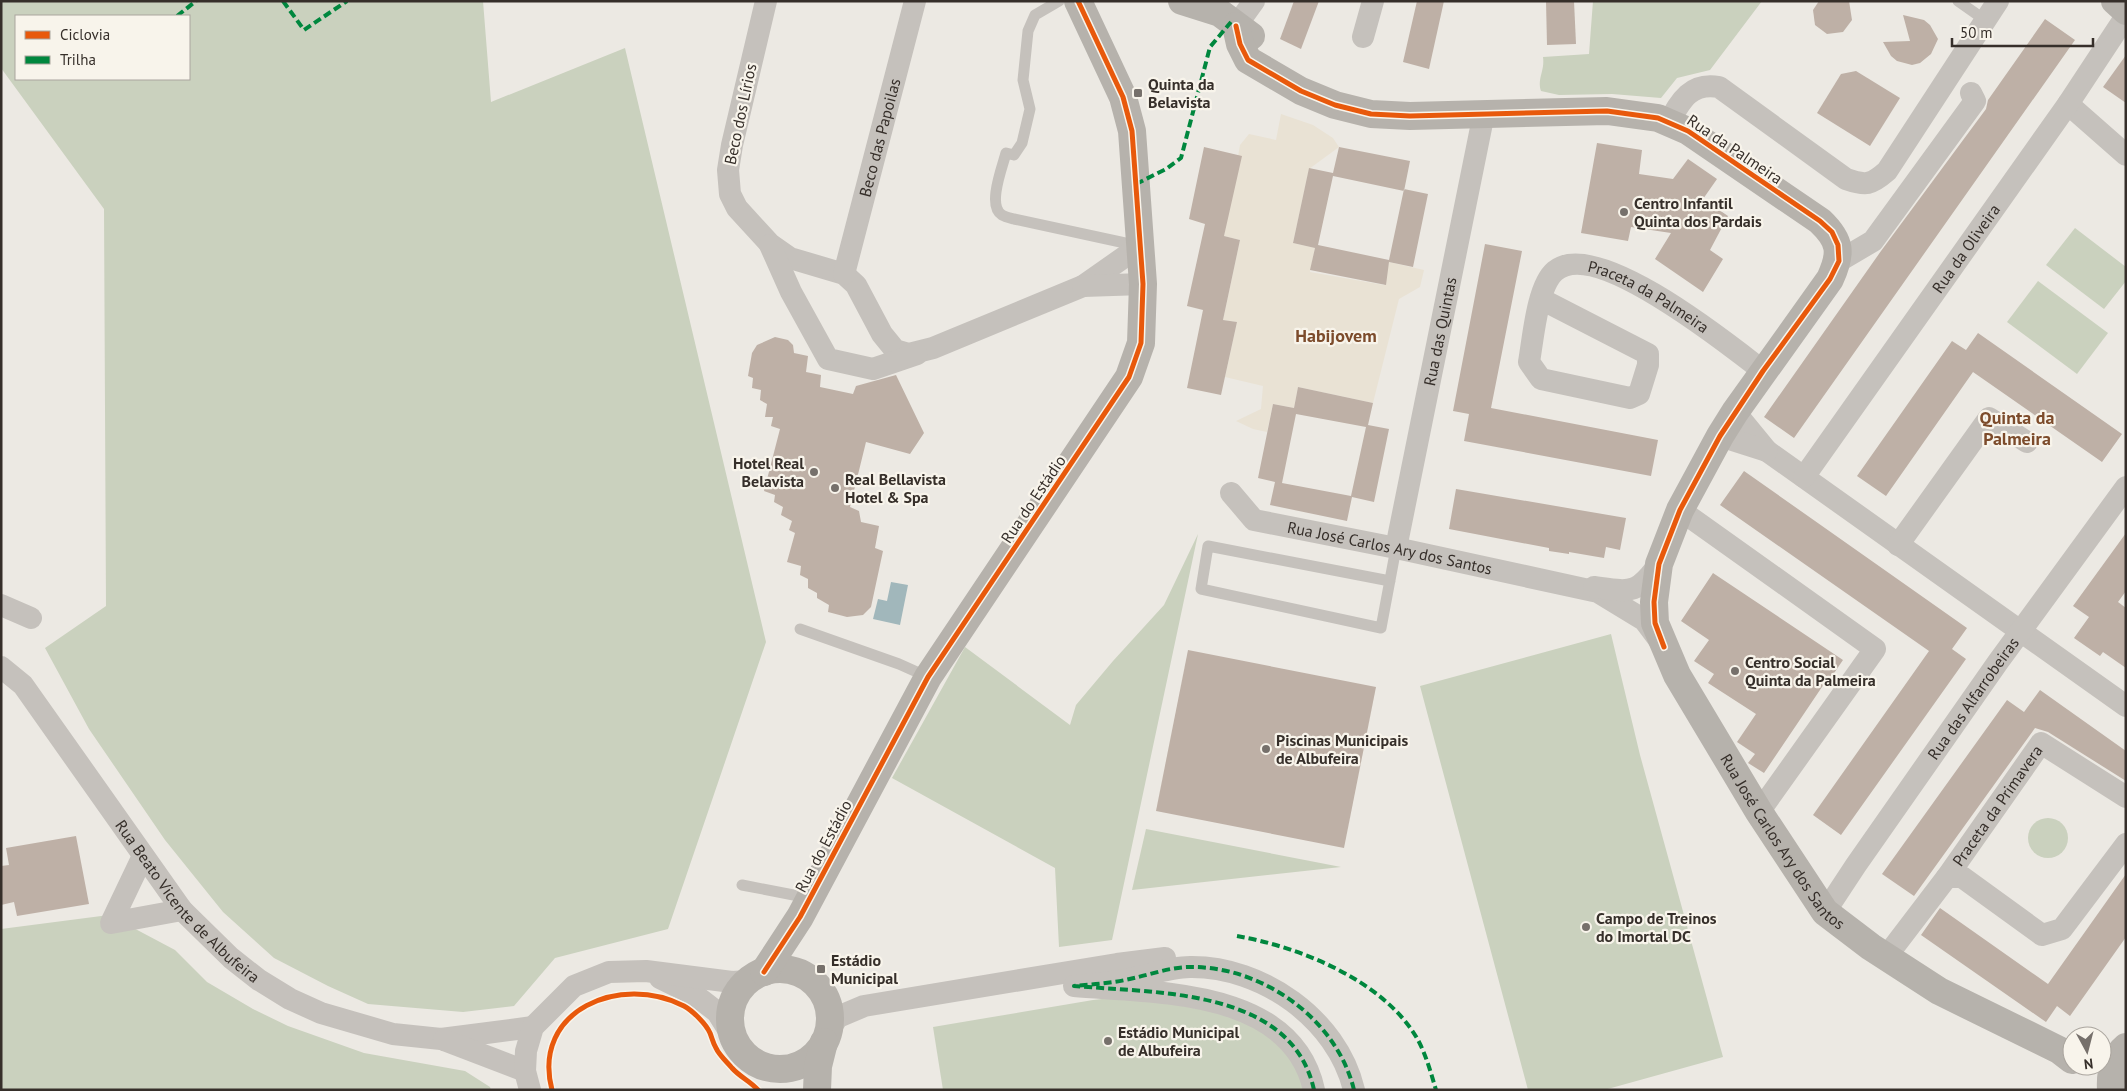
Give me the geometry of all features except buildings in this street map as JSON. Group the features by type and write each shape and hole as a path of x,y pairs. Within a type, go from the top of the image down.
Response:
{"street":[{"name":"Beco dos Lírios","path":"766,1 728,170 730,194 737,208 770,244"},
{"name":"Beco das Papoilas","path":"844,274 915,1"},
{"name":"Rua do Estádio","path":"782,1090 776,1080 746,1056 734,1038 730,1024 730,1012 736,995 756,977 805,908 928,678 1129,377 1141,343 1143,284 1132,132 1123,96 1078,1"},
{"name":"Rua da Palmeira","path":"1182,1 1220,13 1252,37 1275,76 1301,91 1336,105 1371,114 1410,116 1607,110 1642,114 1669,122 1688,131 1820,221 1832,232 1838,245 1839,261"},
{"path":"1236,26 1254,1"},
{"path":"1363,37 1373,1"},
{"path":"1669,122 1681,100 1692,90 1706,85 1719,87 1846,179 1861,184 1874,182 1887,172 1998,1"},
{"path":"2115,1 2126,11"},
{"name":"Rua da Oliveira","path":"1804,478 2068,104 2126,16"},
{"path":"1664,647 1655,623 1654,602 1659,564 1680,510 1720,436 1763,371 1830,279 1839,261 1873,241 1975,100 1971,93"},
{"path":"2068,104 2126,155"},
{"name":"Rua das Quintas","path":"1396,548 1484,113"},
{"path":"770,244 790,258 844,274 856,285 882,334 895,350 909,354 933,348"},
{"path":"770,244 791,292 828,358 873,369 933,348 1084,286 1140,246"},
{"name":"Praceta da Palmeira","path":"1541,299 1648,354 1648,365 1639,394 1630,398 1541,379 1529,362 1541,299 1547,281 1555,270 1574,263 1607,270 1649,290 1722,340 1763,371"},
{"path":"1084,286 1143,284"},
{"path":"1735,412 1767,451 2020,633 2126,706"},
{"path":"1898,545 1990,418 2027,442"},
{"path":"1720,436 1767,451"},
{"name":"Rua das Alfarrobeiras","path":"1825,912 1998,662 2126,487"},
{"name":"Rua José Carlos Ary dos Santos","path":"1231,493 1254,520 1396,548 1598,592 1637,615 1644,620 1664,647 1677,675 1759,812 1825,912 1886,957 1939,991 2062,1052"},
{"path":"1680,510 1875,648 1759,812"},
{"name":"Rua José Carlos Ary dos Santos","path":"1561,583 1634,590 1646,581 1659,564"},
{"path":"1,606 31,618"},
{"name":"Rua Beato Vicente de Albufeira","path":"1,667 23,685 182,910 231,958 259,980 290,999 322,1013 393,1034 441,1039 534,1027"},
{"name":"Praceta da Primavera","path":"1886,957 1947,877 2041,743 2126,797"},
{"name":"Praceta da Primavera","path":"1947,877 1962,877 2042,935 2062,929 2126,844"},
{"path":"143,856 111,923 182,910"},
{"name":"Rua do Estádio","path":"805,908 801,958 810,979 826,998 831,1019 818,1066 816,1090"},
{"path":"756,1063 782,1069 799,1066 818,1052 838,1016 864,1006 1118,964 1173,957 1229,960 1272,975 1307,998 1333,1024 1356,1059 1365,1090"},
{"path":"1314,1090 1311,1076 1298,1050 1284,1035 1260,1019 1231,1006 1200,999 1155,993 1074,986 1132,978 1165,970 1189,967 1218,969 1248,977 1294,1002 1320,1025 1338,1050 1354,1090"},
{"name":"Rua do Estádio","path":"756,977 782,969 800,973 810,979"},
{"path":"527,1080 526,1051 534,1027 574,986 609,972 646,971 732,982 756,977"},
{"path":"646,971 695,995 716,1012 734,1038"},
{"name":"Rua Beato Vicente de Albufeira","path":"441,1039 527,1080"},
{"path":"2112,1044 2126,1041"},
{"path":"2111,1090 2114,1064 2126,1047"},
{"name":"Rua José Carlos Ary dos Santos","path":"2091,1076 2106,1090"}],"lane":[{"path":"1059,1 1035,15 1028,31 1023,80 1030,109 1022,143 1014,155 1006,153 996,191 995,206 1001,215 1014,220 1140,246"},
{"path":"1960,2 1984,20"},
{"path":"1390,582 1208,546 1201,590 1381,628 1390,582 1396,548"},
{"path":"800,629 899,664 928,678"},
{"path":"742,885 805,908"}],"green space":[{"path":"1,1 483,1 491,102 625,48 766,642 668,929 555,958 514,1006 463,1012 368,1004 274,958 223,912 165,840 89,729 45,648 106,606 104,209 1,68"},
{"path":"1593,1 1762,1 1710,70 1677,78 1661,98 1612,94 1559,95 1541,91 1540,82 1543,57 1589,54"},
{"path":"2075,228 2126,267 2126,281 2104,309 2046,265"},
{"path":"2038,281 2108,333 2077,374 2007,322"},
{"path":"1198,534 1112,940 1059,947 1055,868 892,778 965,647 1070,725 1076,705 1164,605"},
{"name":"Campo de Treinos do Imortal DC","path":"1611,634 1640,755 1723,1057 1604,1090 1528,1090 1420,686"},
{"path":"2048,818 2062,824 2068,838 2062,852 2048,858 2034,852 2028,838 2034,824"},
{"path":"1146,829 1341,867 1132,890"},
{"path":"109,915 175,950 207,982 253,1009 288,1026 364,1053 465,1071 490,1087 491,1090 1,1090 1,929"},
{"name":"Estádio Municipal de Albufeira","path":"1127,996 1238,1016 1294,1051 1310,1090 943,1090 933,1027"}],"shaded area":[{"path":"1281,114 1313,125 1333,138 1339,147 1309,169 1293,243 1315,248 1310,272 1384,285 1389,262 1424,270 1420,287 1399,299 1373,403 1298,387 1294,408 1273,404 1267,432 1253,429 1236,421 1261,409 1263,386 1225,377 1237,322 1223,320 1240,240 1224,236 1240,145 1249,134 1276,140"}],"water":[{"path":"891,582 908,585 900,625 873,619 878,599 887,601"}],"marked path":[{"path":"178,15 196,1"},
{"path":"283,1 304,30 347,1"},
{"path":"1136,184 1166,169 1181,158 1210,47 1231,22"},
{"path":"1237,936 1262,941 1313,958 1339,970 1385,1000 1403,1019 1418,1040 1436,1090"},
{"path":"1314,1090 1301,1057 1279,1032 1250,1014 1216,1002 1180,995 1074,986 1119,981 1183,967 1217,969 1244,976 1269,987 1293,1002 1314,1020 1331,1041 1345,1064 1354,1090"}],"cycle path":[{"path":"764,972 800,917 928,677 1129,377 1141,343 1143,284 1132,131 1123,97 1078,1"},
{"path":"1236,26 1240,44 1248,60 1301,91 1335,105 1371,114 1410,116 1607,111 1658,118 1688,131 1820,221 1832,232 1838,245 1839,261 1830,279 1763,371 1720,436 1680,510 1659,564 1654,602 1655,623 1664,647"},
{"path":"552,1090 549,1062 555,1038 568,1020 586,1006 609,997 634,994 659,997 684,1006 691,1011 708,1029 721,1056 735,1071 758,1090"}],"place":[{"name":"Quinta da Belavista","path":"1138,93"},
{"name":"Centro Infantil Quinta dos Pardais","path":"1624,212"},
{"name":"Hotel Real Belavista","path":"814,472"},
{"name":"Real Bellavista Hotel & Spa","path":"835,488"},
{"name":"Centro Social Quinta da Palmeira","path":"1735,671"},
{"name":"Piscinas Municipais de Albufeira","path":"1266,749"},
{"name":"Campo de Treinos do Imortal DC","path":"1586,927"},
{"name":"Estádio Municipal","path":"821,969"},
{"name":"Estádio Municipal de Albufeira","path":"1108,1041"}],"district":[{"name":"Habijovem","path":"1336,335"},
{"name":"Quinta da Palmeira","path":"2017,427"}]}
